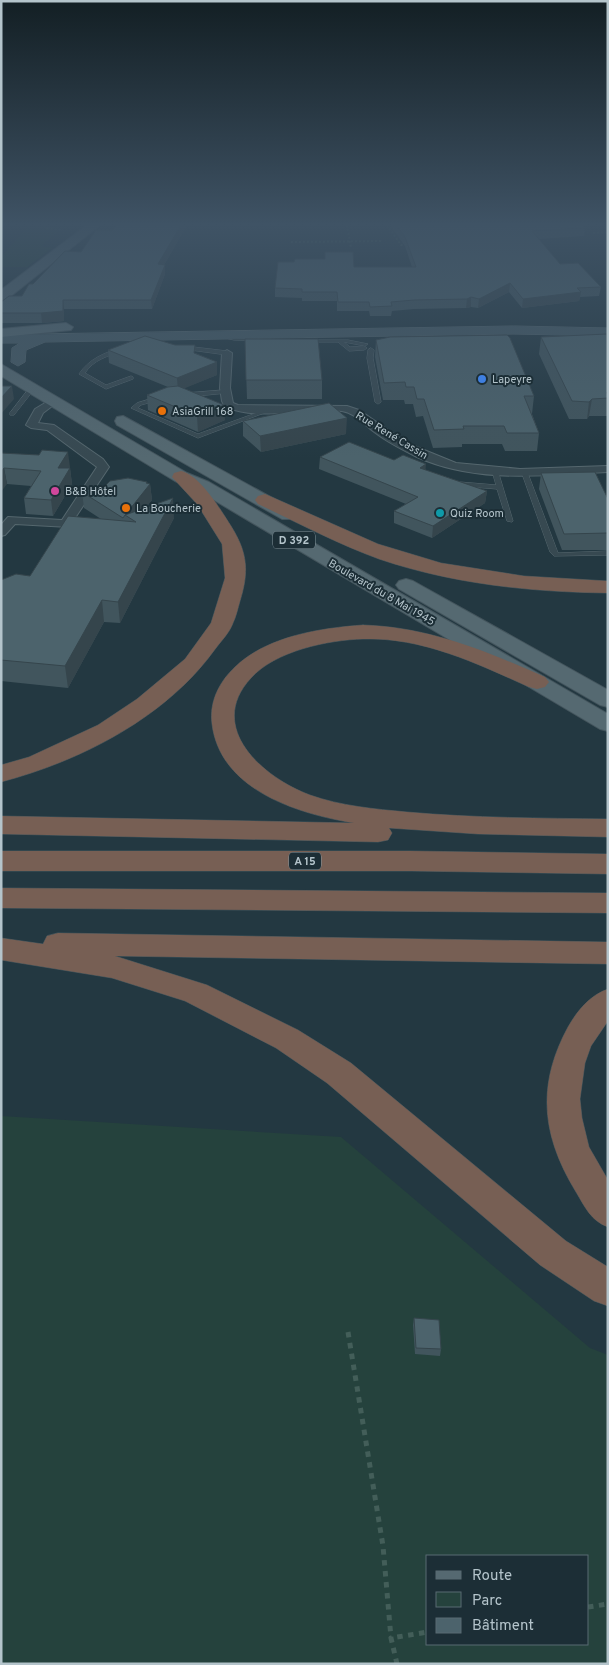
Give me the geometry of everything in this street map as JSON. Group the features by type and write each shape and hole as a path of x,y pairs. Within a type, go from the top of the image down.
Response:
{"highway":[{"path":"1,774 38,763 90,738 146,704 193,664 222,624 236,578 232,544 205,500 188,480"},
{"path":"265,500 377,550 450,572 496,580 608,587"},
{"path":"537,682 470,652 439,642 390,632 362,632 308,639 284,646 246,669 233,684 225,699 222,716 231,750 245,768 262,781 289,796 354,815 459,826 608,828"},
{"path":"1,825 385,833 459,826"},
{"name":"A 15","path":"1,861 411,861 608,864"},
{"path":"1,898 608,903"},
{"path":"1,943 608,953"},
{"path":"1,949 113,967 196,993 287,1039 339,1073 553,1253 608,1288"},
{"path":"608,1001 599,1009 577,1038 568,1057 562,1093 568,1138 586,1178 608,1211"}],"main road":[{"path":"1,328 500,323 606,332"},
{"path":"1,332 66,327"},
{"path":"1,338 514,330 606,332"},
{"path":"7,371 19,348 44,338"},
{"name":"Boulevard du 8 Mai 1945","path":"1,352 7,371 33,387 62,395"},
{"name":"Boulevard du 8 Mai 1945","path":"7,371 62,395 188,480 608,724"},
{"name":"Boulevard du 8 Mai 1945","path":"110,415 265,500 356,556 608,700"},
{"path":"188,480 218,474"}],"street":[{"path":"224,392 226,353"},
{"name":"Rue René Cassin","path":"224,392 228,404 232,406 274,409 346,408 367,419 374,427 433,460 462,468 592,474 608,469"},
{"path":"1,532 12,520 65,524 103,467 99,461 50,427 31,425 38,411 62,395"}],"lane":[{"path":"218,334 234,339 339,340 365,346 371,350 379,350"},
{"path":"339,340 348,349 373,343"},
{"path":"177,347 226,353"},
{"path":"130,349 104,355 86,366 82,374 106,387 130,378"},
{"path":"371,350 370,358 378,402"},
{"path":"12,414 33,387"},
{"path":"175,396 224,392"},
{"path":"166,397 150,400 134,408 198,436 274,409"},
{"path":"495,471 510,521"},
{"path":"524,471 553,552 556,555 608,553"},
{"path":"458,484 500,487"}],"path":[{"path":"348,1332 384,1546 391,1638 397,1664"},
{"path":"589,1607 608,1604"},
{"path":"391,1638 426,1632"}],"green space":[{"path":"1,1116 341,1137 590,1348 608,1355 608,1664 1,1664"}],"building":[{"path":"1,303 63,303 63,311 1,313"},
{"path":"369,303 391,303 392,306 370,307"},
{"path":"607,334 608,398 592,399 589,402 572,401 541,337"},
{"path":"507,335 510,338 534,396 524,396 539,433 507,433 504,426 463,426 464,429 434,430 424,399 417,399 414,387 406,387 405,382 384,383 376,340 390,337"},
{"path":"145,336 175,345 195,345 194,353 217,362 177,378 108,350"},
{"path":"245,339 318,339 322,380 246,380"},
{"path":"1,386 12,386 1,398"},
{"path":"178,386 224,405 197,416 147,395 168,387"},
{"path":"329,403 347,418 260,436 243,421"},
{"path":"349,442 394,460 403,455 426,464 420,468 487,491 433,526 394,511 418,497 320,457"},
{"path":"42,450 68,452 58,468 70,468 51,500 24,498 41,471 4,468 1,472 1,453 39,455"},
{"path":"595,472 608,499 608,533 564,534 541,473"},
{"path":"128,478 150,484 123,518 82,492 83,490 104,487 110,481"},
{"path":"173,498 118,602 102,600 65,666 1,660 1,580 16,574 30,576 68,516 136,522 125,515"},
{"path":"414,1318 439,1320 441,1349 416,1348"}],"place":[{"name":"Lapeyre","path":"482,379"},
{"name":"AsiaGrill 168","path":"162,411"},
{"name":"B&B Hôtel","path":"55,491"},
{"name":"La Boucherie","path":"126,508"},
{"name":"Quiz Room","path":"440,513"}]}
